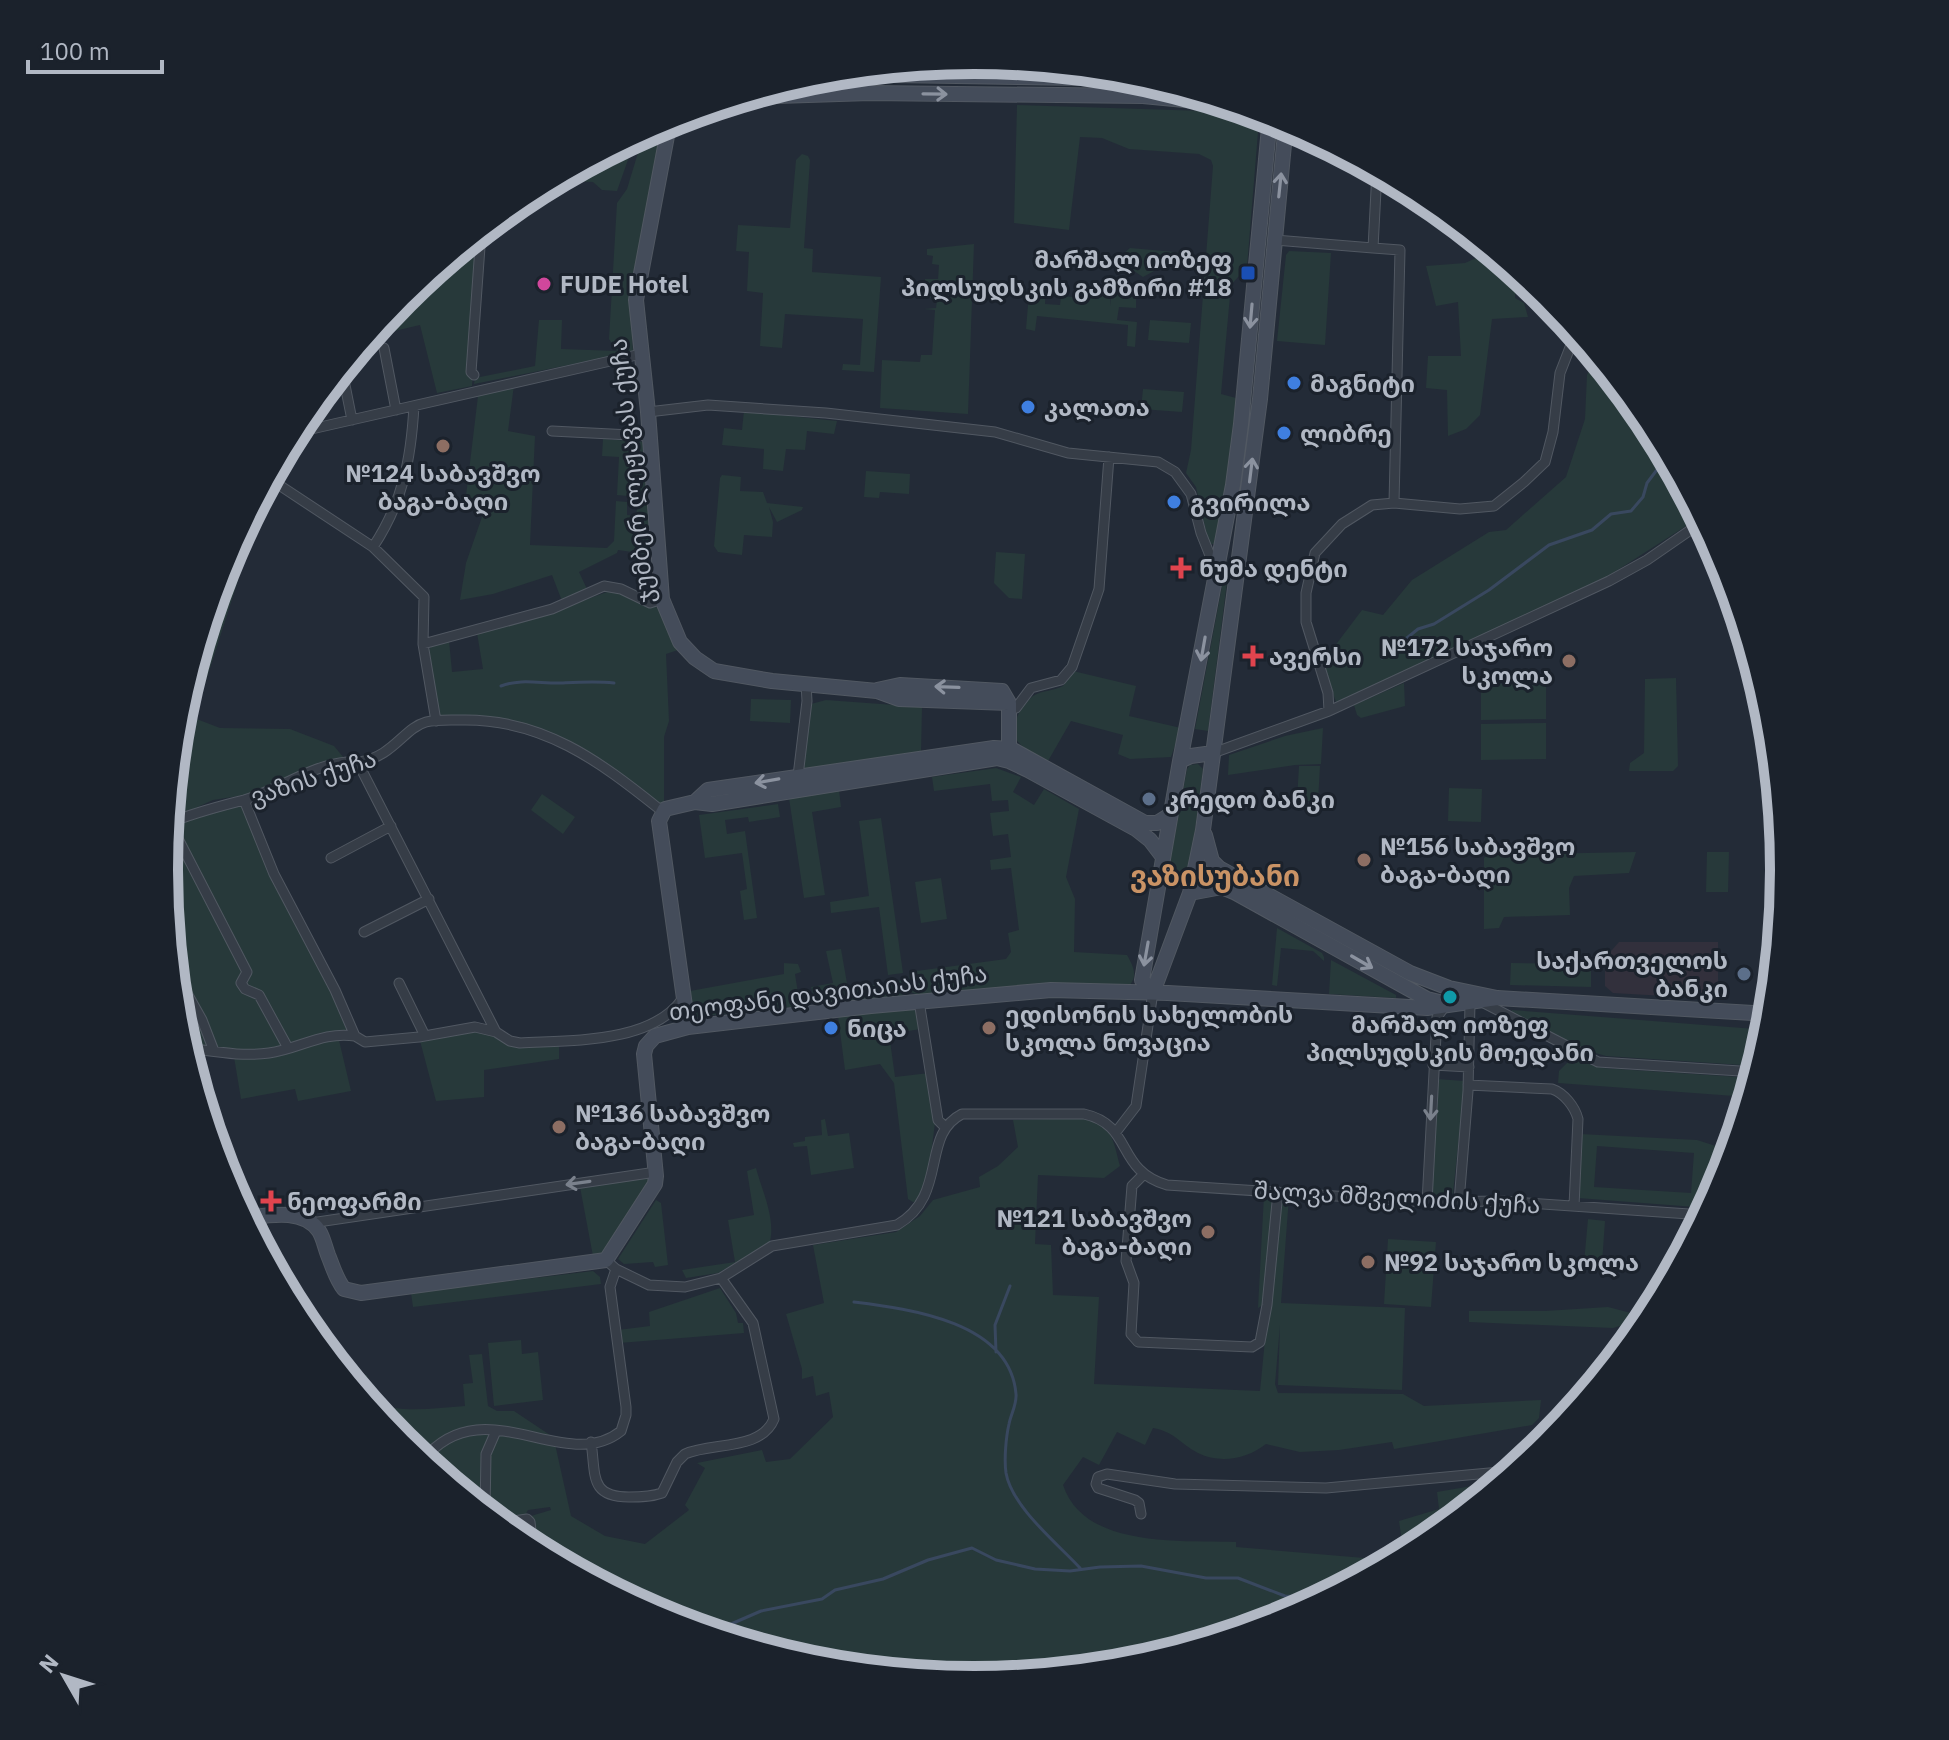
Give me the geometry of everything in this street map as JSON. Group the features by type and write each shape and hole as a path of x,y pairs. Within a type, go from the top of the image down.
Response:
{"main road":[{"path":"931,76 1042,77"},
{"path":"1136,90 1137,96"},
{"path":"791,96 870,93 1137,96 1174,99"},
{"path":"1137,96 1148,93"},
{"path":"1268,131 1239,443 1142,980 1153,992 1190,893 1203,830 1260,399 1285,137"},
{"name":"ჯუმბერ ლეჟავას ქუჩა","path":"665,137 636,300 662,599 680,642 702,664 730,675 877,691 899,699 1010,706"},
{"path":"1258,238 1275,240"},
{"path":"1216,572 1237,575"},
{"path":"1010,706 1010,755"},
{"path":"688,1027 659,821 665,809 695,802 708,790 864,774 994,748 1145,823 1157,823 1170,815"},
{"path":"1180,761 1213,753"},
{"path":"1010,755 1136,829 1150,840 1163,857"},
{"name":"თეოფანე დავითაიას ქუჩა","path":"1203,830 1212,861 1219,868 1434,984 1497,998 1757,1013"},
{"path":"1190,893 1222,887 1427,999 1459,1004"},
{"path":"1154,912 1155,927 1162,932 1176,930"},
{"path":"1451,988 1442,992 1459,1004"},
{"name":"თეოფანე დავითაიას ქუჩა","path":"656,1172 644,1054 646,1046 655,1036 688,1027 919,1001 1051,990 1153,992 1427,1008 1497,998"},
{"path":"259,1217 293,1216 311,1223 319,1231 337,1280 344,1289 361,1293 611,1265 655,1184 656,1172"}],"street":[{"path":"1373,248 1376,184"},
{"path":"1275,240 1400,250 1394,503"},
{"path":"474,375 471,372 480,246"},
{"path":"1329,711 1328,693 1306,622 1306,593 1315,553 1342,524 1372,505 1394,503 1460,509 1494,506 1524,482 1545,462 1553,432 1560,373 1572,343"},
{"path":"384,348 396,410"},
{"path":"312,429 641,354"},
{"path":"345,383 352,420"},
{"path":"648,412 708,405 836,414 995,432 1068,453 1153,461 1167,466 1187,486 1195,502 1201,533 1216,572"},
{"path":"373,547 393,512 406,478 414,406"},
{"path":"552,431 650,436"},
{"path":"1010,706 1016,708 1031,688 1061,680 1072,667 1099,589 1109,457"},
{"path":"278,485 373,547 424,597 423,644 436,721"},
{"path":"1213,753 1329,711 1609,581 1647,560 1693,528"},
{"path":"423,644 542,612 604,586 621,589 650,603 662,599"},
{"path":"804,780 797,763 807,701 806,684"},
{"name":"ვაზის ქუჩა","path":"180,819 200,810 244,800 318,770 348,762 358,763 383,754 424,722 475,720 544,734 581,751 658,808 665,809"},
{"path":"358,763 496,1032"},
{"path":"244,800 274,874 335,990 355,1036"},
{"path":"331,858 391,826"},
{"path":"179,841 247,972 241,983 245,989 259,995 288,1048"},
{"path":"364,932 429,899"},
{"path":"399,983 425,1036"},
{"path":"1116,1132 1136,1106 1153,992"},
{"path":"189,997 214,1051"},
{"path":"200,1049 234,1054 270,1053 339,1034 355,1036 365,1042 475,1027 520,1043 630,1033 668,1016 684,997"},
{"path":"919,1001 938,1120 945,1127"},
{"path":"1427,1202 1437,1017 1459,1004"},
{"path":"1459,1004 1469,1067 1459,1202"},
{"path":"1459,1004 1598,1062 1744,1071"},
{"path":"1433,1065 1469,1067"},
{"path":"1468,1085 1552,1089 1562,1094 1578,1119 1574,1206"},
{"path":"431,1451 449,1436 471,1431 519,1432 556,1441 591,1442 616,1435 621,1431 626,1415 610,1287 611,1265 649,1285 685,1287 721,1278 772,1246 897,1225 907,1219 927,1195 940,1135 952,1119 962,1114 1084,1114 1100,1117 1116,1132 1132,1163 1143,1175 1132,1186 1126,1261 1134,1283 1131,1334 1138,1342 1252,1347 1260,1342 1267,1305 1278,1192"},
{"path":"311,1223 656,1172"},
{"name":"შალვა მშველიძის ქუჩა","path":"1143,1175 1167,1185 1427,1202 1500,1201 1692,1214"},
{"path":"591,1442 602,1492 613,1497 648,1496 662,1493 677,1462 685,1454 759,1437 770,1428 774,1419 753,1323 721,1278"},
{"path":"485,1498 486,1454 496,1431"},
{"path":"1141,1514 1139,1503 1135,1500 1098,1488 1098,1477 1107,1474 1175,1484 1326,1488 1494,1473"},
{"path":"516,1521 527,1519 531,1531"}],"shaded area":[{"path":"1017,105 1215,111 1255,126 1258,132 1247,267 1231,285 1221,394 1236,398 1231,460 1214,544 1208,540 1196,487 1186,473 1191,450 1213,166 1211,160 1199,154 1129,149 1102,138 1080,137 1069,230 1014,223"},
{"path":"658,140 634,276 629,278 633,352 474,384 475,378 535,366 539,320 562,320 561,349 617,351 609,339 617,203 627,189 639,148"},
{"path":"802,154 810,160 804,248 813,249 812,272 881,277 874,372 842,370 843,364 860,365 863,319 785,314 782,348 760,346 763,293 747,291 749,252 736,251 738,225 790,228 796,160"},
{"path":"622,156 629,157 617,191 602,190 593,182 577,181"},
{"path":"974,244 968,414 880,408 882,360 920,362 921,355 932,355 935,310 924,309 936,308 937,299 924,297 925,279 938,279 939,265 932,264 933,256 927,255 927,249"},
{"path":"482,245 472,386 437,393 420,325 388,333"},
{"path":"1130,248 1187,253 1143,277 1122,255"},
{"path":"1289,251 1331,253 1325,345 1277,341 1286,255"},
{"path":"1480,256 1499,272 1515,287 1515,298 1524,303 1528,317 1492,319 1480,415 1466,429 1448,436 1447,390 1426,388 1428,356 1461,356 1458,302 1436,306 1426,266 1465,263"},
{"path":"1030,281 1046,282 1045,304 1060,305 1061,296 1099,299 1100,288 1111,289 1110,306 1112,293 1136,295 1136,308 1119,307 1117,320 1137,322 1135,347 1127,346 1128,325 1037,316 1035,331 1026,329"},
{"path":"1150,320 1191,323 1189,343 1148,340"},
{"path":"1591,367 1606,385 1664,472 1690,523 1599,582 1336,702 1322,663 1362,610 1383,615 1412,580 1489,532 1506,530 1566,477 1585,419 1587,375"},
{"path":"514,385 508,431 535,436 530,545 607,548 614,541 616,501 627,502 627,515 636,516 638,502 651,502 653,555 618,550 579,572 587,589 562,601 552,575 493,594 460,600 466,563 482,517 465,504 478,396"},
{"path":"1143,389 1184,392 1182,412 1141,409"},
{"path":"744,411 837,421 834,434 807,431 805,450 786,449 783,471 763,469 764,449 722,445 724,428 742,430"},
{"path":"603,439 646,442 649,496 638,495 637,485 629,484 628,496 617,495 619,457 602,456"},
{"path":"866,471 910,474 909,494 880,492 879,498 864,497"},
{"path":"722,475 741,477 740,491 763,492 767,503 803,507 802,510 777,522 769,507 773,522 772,537 744,535 742,555 718,552 714,546"},
{"path":"252,538 194,718 220,728 290,729 334,746 344,758 245,795 213,800 180,815 185,766 194,715 206,664 221,614"},
{"path":"996,552 1025,554 1022,599 1009,598 994,583"},
{"path":"1223,581 1227,582 1208,731 1195,729"},
{"path":"610,591 658,608 678,650 666,654 669,721 664,737 664,806 659,806 622,775 506,721 437,715 428,652 432,645 449,640 452,672 483,669 477,633"},
{"path":"1073,671 1136,686 1129,716 1181,728 1171,757 1130,759 1118,754 1123,735 1071,721 1048,761 1021,745 1015,733 1016,719 1028,700 1063,686"},
{"path":"1676,678 1678,766 1673,771 1629,771 1630,763 1644,753 1645,679"},
{"path":"1404,683 1405,706 1361,718 1357,715 1354,705"},
{"path":"1546,683 1546,719 1481,720 1481,684"},
{"path":"751,699 791,700 790,723 750,721"},
{"path":"826,700 922,707 921,753 803,770 801,760 811,704"},
{"path":"1546,723 1546,759 1481,760 1481,724"},
{"path":"1323,728 1321,764 1228,775 1229,755 1285,736"},
{"path":"1198,764 1203,769 1190,869 1183,888 1166,882 1187,769 1190,765"},
{"path":"1299,766 1320,766 1318,802 1297,800"},
{"path":"996,768 1021,777 1013,792 1034,805 1044,789 1079,809 1066,877 1075,899 1074,952 1127,955 1134,974 1130,985 920,996 911,992 909,972 1006,959 1011,952 1008,933 1019,930 1011,868 991,870 990,860 1011,857 1008,834 993,836 990,813 1009,811 1008,800 992,801 990,784 934,791 932,777"},
{"path":"1449,788 1482,789 1481,822 1448,821"},
{"path":"839,790 841,807 812,812 825,895 804,898 789,798"},
{"path":"542,794 575,817 563,834 531,810"},
{"path":"242,803 352,1028 271,1051 234,1052 199,1048 185,974 178,870 180,823"},
{"path":"778,804 780,817 749,822 748,817 725,820 727,834 745,831 757,918 744,920 740,891 747,889 742,853 705,858 699,815"},
{"path":"881,818 903,973 888,975 879,907 831,913 830,902 869,896 859,821"},
{"path":"1636,852 1629,873 1574,876 1569,888 1570,915 1504,917 1499,928 1484,929 1484,858 1487,855"},
{"path":"1707,852 1729,852 1728,892 1706,892"},
{"path":"941,878 947,919 921,923 915,882"},
{"path":"1277,928 1322,953 1324,961 1313,951 1281,948 1277,986 1272,985"},
{"path":"1619,942 1718,942 1718,999 1613,993 1605,986 1605,958"},
{"path":"841,949 848,989 904,980 904,994 886,1001 825,1006 814,997 811,987 833,983 826,951"},
{"path":"1331,960 1396,995 1396,998 1329,994"},
{"path":"784,963 798,964 801,972 795,974 800,1006 695,1017 690,991 784,974"},
{"path":"1511,963 1591,964 1591,987 1510,985"},
{"path":"917,1007 921,1029 889,1034 895,1077 929,1073 936,1115 930,1162 919,1201 913,1202 908,1199 894,1083 880,1064 845,1070 838,1016"},
{"path":"1512,1010 1754,1029 1746,1065 1606,1056 1588,1051 1510,1014"},
{"path":"475,1028 516,1042 559,1045 559,1059 484,1070 484,1097 436,1101 419,1037"},
{"path":"338,1036 351,1091 298,1101 295,1089 241,1099 234,1057"},
{"path":"1569,1061 1579,1061 1602,1068 1743,1077 1737,1096 1558,1083 1559,1071"},
{"path":"1436,1079 1465,1081 1453,1193 1449,1197 1433,1198 1430,1194"},
{"path":"1084,1118 1101,1125 1113,1141 1120,1166 1104,1178 1038,1175 1035,1244 1051,1245 1053,1295 1099,1297 1094,1384 1260,1391 1279,1196 1289,1197 1281,1303 1405,1308 1402,1390 1278,1385 1280,1325 1275,1384 1278,1393 1403,1394 1424,1406 1541,1400 1539,1418 1532,1425 1394,1449 1392,1442 1300,1452 1266,1444 1242,1456 1224,1459 1198,1453 1172,1435 1153,1428 1145,1445 1117,1432 1099,1465 1083,1457 1063,1485 1074,1506 1091,1521 1137,1537 1236,1542 1236,1547 1372,1559 1327,1584 1279,1605 1181,1639 1130,1651 1027,1664 922,1664 819,1651 768,1639 670,1605 576,1559 532,1532 531,1516 551,1510 550,1507 528,1510 524,1517 513,1518 486,1499 491,1443 500,1433 555,1444 571,1516 605,1536 645,1544 689,1510 685,1505 705,1468 697,1463 762,1450 766,1462 790,1459 833,1417 829,1392 816,1396 813,1376 802,1379 786,1314 824,1303 813,1245 896,1232 920,1216 933,1200 980,1187 979,1177 998,1166 1018,1147 1013,1120"},
{"path":"825,1119 828,1136 849,1133 854,1168 811,1175 807,1146 794,1147 793,1143 805,1141 805,1137 822,1135 821,1120"},
{"path":"1580,1134 1697,1140 1719,1147 1695,1207 1578,1198","holes":["1597,1146 1694,1153 1691,1193 1594,1187"]},
{"path":"756,1168 770,1216 769,1245 718,1273 686,1278 682,1270 735,1262 728,1220 754,1215 747,1171"},
{"path":"648,1176 648,1182 605,1252 593,1256 580,1187"},
{"path":"1264,1195 1274,1199 1263,1305 1258,1308"},
{"path":"656,1200 661,1203 668,1265 655,1267 653,1262 624,1264 618,1259"},
{"path":"1588,1219 1605,1221 1602,1264 1584,1263"},
{"path":"1388,1239 1436,1242 1431,1307 1384,1304"},
{"path":"593,1271 600,1277 601,1284 413,1307 411,1293"},
{"path":"720,1288 736,1313 738,1323 743,1323 744,1333 619,1343 618,1330 650,1326 649,1312"},
{"path":"1608,1307 1631,1313 1632,1318 1627,1324 1613,1328 1469,1322 1469,1311"},
{"path":"521,1340 522,1354 538,1352 543,1400 494,1406 488,1343"},
{"path":"482,1354 488,1406 497,1411 514,1411 556,1439 501,1430 465,1430 449,1435 429,1449 387,1407 418,1409 465,1406 463,1384 473,1383 469,1355"},
{"path":"460,1434 488,1435 481,1466 481,1494 433,1452"},
{"path":"1479,1485 1402,1541 1399,1521 1439,1509 1437,1492"}],"waterway":[{"path":"1382,658 1418,629 1434,624 1489,590 1549,545 1592,530 1611,514 1631,511 1643,497 1647,483 1660,466"},
{"path":"501,686 524,682 614,683"},
{"path":"996,1352 995,1325 1010,1286"},
{"path":"854,1302 929,1315 977,1335 996,1350 1010,1370 1016,1394 1005,1461 1010,1486 1026,1511 1080,1568"},
{"path":"723,1625 761,1611 822,1599 835,1590 883,1579 928,1560 972,1548 996,1560 1035,1569 1070,1571 1141,1566 1206,1578 1238,1578 1285,1596 1299,1596"}],"place":[{"name":"მარშალ იოზეფ პილსუდსკის გამზირი #18","path":"1248,273"},
{"name":"FUDE Hotel","path":"544,284"},
{"name":"მაგნიტი","path":"1294,383"},
{"name":"კალათა","path":"1028,407"},
{"name":"ლიბრე","path":"1284,433"},
{"name":"№124 საბავშვო ბაგა-ბაღი","path":"443,446"},
{"name":"გვირილა","path":"1174,502"},
{"name":"ნუმა დენტი","path":"1181,568"},
{"name":"ავერსი","path":"1253,656"},
{"name":"№172 საჯარო სკოლა","path":"1569,661"},
{"name":"კრედო ბანკი","path":"1149,799"},
{"name":"№156 საბავშვო ბაგა-ბაღი","path":"1364,860"},
{"name":"საქართველოს ბანკი","path":"1744,974"},
{"name":"მარშალ იოზეფ პილსუდსკის მოედანი","path":"1450,997"},
{"name":"ნიცა","path":"831,1028"},
{"name":"ედისონის სახელობის სკოლა ნოვაცია","path":"989,1028"},
{"name":"№136 საბავშვო ბაგა-ბაღი","path":"559,1127"},
{"name":"ნეოფარმი","path":"271,1201"},
{"name":"№121 საბავშვო ბაგა-ბაღი","path":"1208,1232"},
{"name":"№92 საჯარო სკოლა","path":"1368,1262"}],"district":[{"name":"ვაზისუბანი","path":"1215,875"}]}
